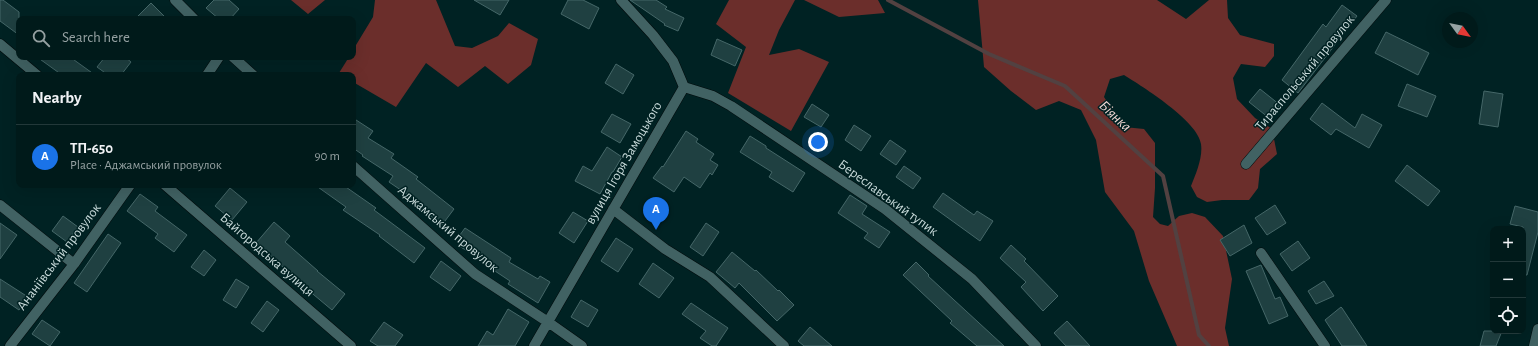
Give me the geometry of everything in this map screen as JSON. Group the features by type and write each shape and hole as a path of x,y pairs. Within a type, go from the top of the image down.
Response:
{"street":[{"path":"175,0 191,16"},
{"path":"621,0 653,35 673,61 684,87"},
{"name":"Тираспольський провулок","path":"1246,164 1386,0"},
{"path":"0,44 16,57"},
{"path":"19,60 33,72"},
{"path":"209,72 217,60"},
{"path":"236,60 250,72"},
{"name":"вулиця Ігоря Замоцького","path":"534,346 684,87"},
{"name":"Береславський тупик","path":"684,87 713,96 731,106 885,209 972,279 1036,346"},
{"name":"Аджамський провулок","path":"356,169 475,274 582,346"},
{"name":"Ананіївський провулок","path":"10,346 74,264 128,188"},
{"name":"Байгородська вулиця","path":"168,188 351,346"},
{"path":"0,205 74,264"},
{"path":"613,209 665,249 710,277 784,346"},
{"path":"1262,253 1325,346"},
{"path":"1534,346 1538,329"}],"shaded area":[{"path":"291,0 325,0 308,14"},
{"path":"375,0 436,0 455,46 472,48 498,36 509,23 538,39 531,65 508,84 485,66 458,87 426,63 396,107 356,84 356,72 340,72 347,60 356,60 356,45 373,17"},
{"path":"729,0 795,0 779,30 769,55 799,49 829,62 791,131 728,93 746,47 716,24"},
{"path":"804,0 878,0 885,13 839,17"},
{"path":"978,0 1157,0 1186,19 1209,0 1227,0 1228,18 1240,35 1274,44 1274,56 1265,67 1241,64 1233,78 1237,99 1255,118 1272,129 1277,154 1260,169 1258,188 1249,200 1222,200 1207,202 1197,197 1191,186 1199,165 1201,154 1201,144 1198,135 1180,115 1156,96 1124,75 1110,79 1104,97 1124,127 1144,129 1155,143 1155,188 1153,217 1160,224 1168,226 1179,216 1192,213 1205,217 1223,236 1232,279 1225,328 1229,346 1177,346 1149,281 1134,231 1105,192 1096,140 1081,110 1059,101 1036,110 1011,91 984,67"}],"building":[{"path":"0,0 3,0 19,12 19,16 16,16 16,33 0,21"},
{"path":"214,0 229,0 239,9 233,16 215,16 206,8"},
{"path":"474,0 509,0 500,15"},
{"path":"568,0 583,0 599,8 589,29 561,14"},
{"path":"630,0 656,0 667,7 665,9 684,18 678,31 664,25 665,24"},
{"path":"151,3 164,16 138,16"},
{"path":"1342,5 1357,16 1298,93 1282,80 1323,24 1326,27"},
{"path":"1386,32 1429,53 1418,75 1375,53"},
{"path":"717,39 742,50 735,66 711,55"},
{"path":"41,60 74,60 91,72 58,72"},
{"path":"103,60 129,60 131,62 123,72 104,72 97,67"},
{"path":"616,64 634,75 623,94 605,83"},
{"path":"1407,84 1436,96 1427,117 1398,106"},
{"path":"1260,89 1280,105 1269,118 1249,102"},
{"path":"1484,91 1503,94 1498,127 1479,124"},
{"path":"1322,103 1355,128 1362,114 1382,125 1369,148 1336,129 1331,135 1310,119"},
{"path":"812,104 829,115 821,127 804,117"},
{"path":"612,114 631,124 620,143 601,132"},
{"path":"356,120 373,131 368,138 394,154 391,158 418,177 416,179 454,209 442,225 412,202 414,199 389,182 393,176 362,156 363,155 356,150"},
{"path":"854,125 871,136 861,151 845,140"},
{"path":"686,131 698,139 696,142 714,154 710,160 718,165 712,175 710,173 700,188 684,177 674,192 653,178 662,166 663,167"},
{"path":"750,136 805,173 793,192 769,177 772,172 740,152"},
{"path":"890,140 906,151 896,165 880,154"},
{"path":"607,147 622,157 600,194 575,181 583,166 592,171"},
{"path":"1407,165 1440,191 1428,206 1395,181"},
{"path":"904,166 921,178 913,189 896,177"},
{"path":"230,188 247,202 232,220 215,206"},
{"path":"319,188 347,188 376,208 374,210 425,248 414,263 379,236 380,235 343,210 346,207"},
{"path":"943,193 974,215 977,211 993,221 980,241 933,207"},
{"path":"140,194 158,207 155,211 187,235 174,252 155,238 158,234 127,211"},
{"path":"850,195 867,206 862,214 890,232 879,248 864,238 868,233 838,213"},
{"path":"1275,205 1286,223 1267,235 1255,218"},
{"path":"1515,206 1538,212 1538,232 1527,275 1526,226 1510,224"},
{"path":"573,212 588,221 574,243 559,233"},
{"path":"63,216 78,227 67,242 52,231"},
{"path":"274,222 290,236 285,242 345,294 332,310 283,269 284,268 256,243"},
{"path":"0,223 17,235 0,259"},
{"path":"706,223 719,232 703,256 690,247"},
{"path":"1244,225 1252,243 1230,256 1220,240"},
{"path":"465,228 511,258 509,262 538,279 540,276 550,282 538,303 508,284 510,281 486,265 487,263 459,246 461,243 457,239"},
{"path":"108,234 121,243 87,292 74,283"},
{"path":"616,238 633,249 618,272 601,261"},
{"path":"1298,241 1310,258 1292,271 1280,254"},
{"path":"1011,245 1026,259 1024,261 1058,296 1043,311 1021,287 1026,282 1000,258"},
{"path":"204,250 216,260 204,276 191,267"},
{"path":"732,252 755,271 756,270 794,305 777,321 739,283 735,288 716,272"},
{"path":"441,261 461,276 450,291 430,277"},
{"path":"916,262 929,275 928,276 1004,346 977,346 950,323 952,321 903,275"},
{"path":"653,263 674,278 659,298 639,284"},
{"path":"1261,265 1275,299 1280,297 1288,316 1269,324 1246,271"},
{"path":"0,279 28,297 19,310 0,297"},
{"path":"236,279 249,287 236,308 223,300"},
{"path":"1324,281 1334,296 1316,304 1308,291"},
{"path":"581,300 598,310 588,327 571,317"},
{"path":"267,301 279,310 263,332 251,323"},
{"path":"691,303 728,328 716,346 712,346 700,338 706,331 682,314"},
{"path":"1341,307 1367,346 1342,346 1325,320"},
{"path":"508,309 529,322 515,346 478,346 487,331 493,335"},
{"path":"42,320 60,332 50,346 32,334"},
{"path":"1067,321 1090,346 1066,346 1054,333"},
{"path":"384,322 403,335 395,346 378,346 370,341"},
{"path":"810,327 832,346 804,346 798,341"},
{"path":"1484,331 1490,331 1490,334 1501,334 1496,346 1480,346"}],"waterway":[{"name":"Біянка","path":"888,0 989,54 1065,86 1163,176 1199,335 1209,346"}],"place":[{"name":"ТП-650","path":"656,230"}]}
